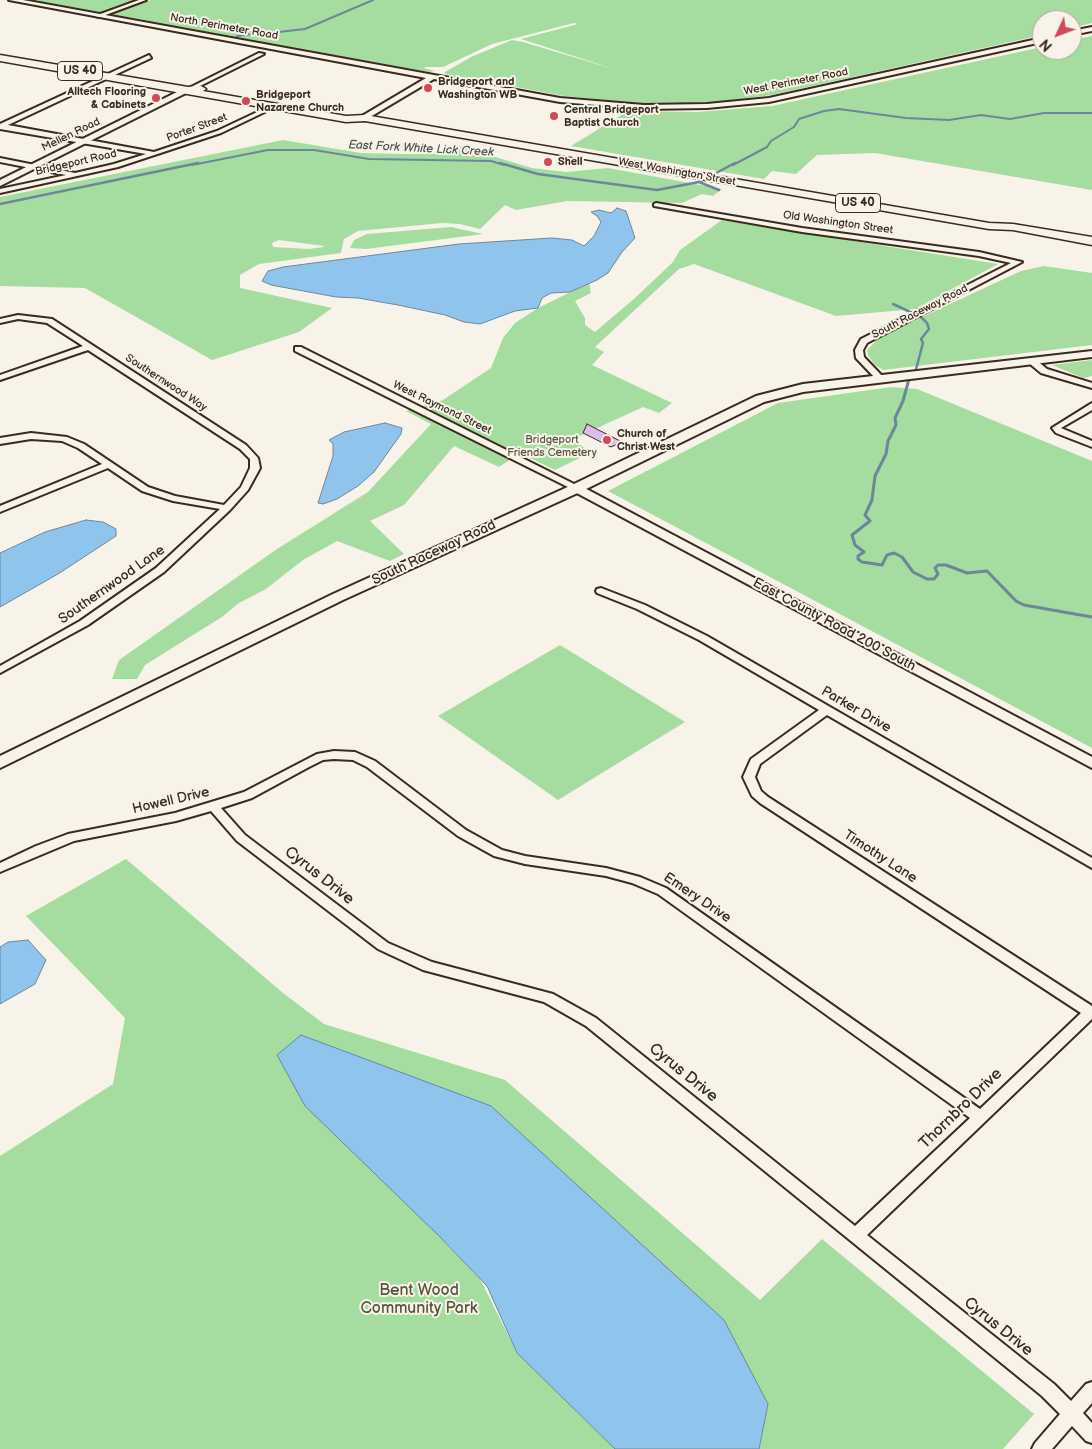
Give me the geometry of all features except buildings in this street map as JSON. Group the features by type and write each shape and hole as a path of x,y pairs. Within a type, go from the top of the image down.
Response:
{"main road":[{"name":"West Washington Street","path":"0,58 188,90 239,101 346,118 365,118 989,226 1014,227 1092,243"},
{"name":"West Washington Street","path":"188,90 204,89 255,97 354,113 365,118"},
{"path":"239,101 288,106 365,118"},
{"name":"West Washington Street","path":"989,226 1007,234 1092,251"},
{"path":"1028,238 1092,243"},
{"name":"South Raceway Road","path":"0,763 338,597 577,488 760,399 803,388 1092,354"}],"street":[{"name":"North Perimeter Road","path":"12,0 432,77"},
{"path":"98,16 144,0"},
{"name":"West Perimeter Road","path":"432,77 599,104 652,108 707,106 787,97 1032,42"},
{"name":"Mellen Road","path":"0,183 261,54"},
{"path":"1,127 149,57"},
{"path":"365,118 432,77"},
{"path":"410,90 437,83 459,82"},
{"name":"Porter Street","path":"155,154 228,128 272,106"},
{"path":"1,127 155,154"},
{"name":"Bridgeport Road","path":"0,191 80,175 155,154"},
{"path":"0,160 80,175"},
{"name":"Old Washington Street","path":"656,205 802,230 987,255 1018,262"},
{"name":"South Raceway Road","path":"880,378 862,362 859,354 861,346 869,338 1018,262"},
{"name":"Southernwood Way","path":"0,321 18,318 38,318 49,321 243,447 254,458 255,468 248,484"},
{"path":"0,378 89,347"},
{"name":"West Raymond Street","path":"298,349 577,488"},
{"path":"1032,361 1044,371 1092,386"},
{"path":"1092,406 1056,428 1059,431 1092,444"},
{"path":"0,441 38,436 53,437 76,444 136,484 156,493 186,501 227,508"},
{"path":"0,509 109,465"},
{"name":"Southernwood Lane","path":"0,670 62,636 124,597 177,556 227,508 248,484"},
{"name":"East County Road 200 South","path":"577,488 1092,762"},
{"name":"Parker Drive","path":"601,591 641,607 703,638 1092,864"},
{"name":"Timothy Lane","path":"826,710 755,762 749,777 756,793 764,800 1091,1011"},
{"name":"Howell Drive","path":"0,868 40,849 72,837 176,817 214,807 248,795 316,759 334,755 345,755"},
{"name":"Emery Drive","path":"345,755 362,758 462,833 498,853 525,860 606,872 636,880 662,891 979,1116"},
{"name":"Cyrus Drive","path":"214,807 241,838 383,946 428,966 548,998 592,1022 1048,1390 1092,1435"},
{"name":"Thornbro Drive","path":"856,1235 1091,1011"},
{"path":"1042,1449 1092,1390"}],"green space":[{"path":"24,0 140,0 107,12 96,13"},
{"path":"151,0 1092,0 1092,23 1082,26 1082,10 1032,10 1032,37 772,95 716,102 649,104 564,96 445,74 445,72 471,57 512,40 617,70 521,39 578,24 574,23 492,44 443,67 424,67 435,71 429,72 112,16 115,12"},
{"path":"1092,36 1092,190 875,153 817,155 796,174 772,171 764,179 571,146 628,111 697,112 772,106 1032,49 1032,60 1082,60 1082,38"},
{"path":"283,140 361,153 435,154 456,145 532,168 566,172 608,168 722,189 713,196 702,194 682,203 567,201 516,210 505,205 480,229 460,224 442,223 358,231 344,239 341,253 259,264 240,275 240,288 332,308 299,332 212,360 85,288 0,286 0,197","holes":["279,240 324,246 308,249 273,247 272,243"]},
{"name":"Bridgeport Friends Cemetery","path":"722,220 998,264 915,309 836,316 694,264 679,269 595,347 604,352 592,365 672,403 659,413 643,407 571,440 592,452 555,470 520,453 499,467 454,446 404,505 370,521 404,554 390,561 337,541 303,560 266,589 239,603 222,617 145,665 137,679 112,679 119,660 277,549 368,492 431,424 406,411 443,400 491,368 503,338 515,323 538,308 589,283 591,293 575,301 585,318 585,325 595,332 673,262 680,250"},
{"path":"451,227 483,234 366,249 350,248 354,240 367,234"},
{"path":"1044,266 1092,273 1092,345 883,370 874,364 868,355 867,350 881,336 1021,271"},
{"path":"1092,360 1092,376 1083,378 1052,365"},
{"path":"891,387 917,389 1092,461 1092,748 608,491 778,403"},
{"path":"560,645 685,722 558,800 438,716"},
{"name":"Bent Wood Community Park","path":"126,859 283,993 324,1024 505,1080 760,1300 822,1239 1034,1414 1003,1449 759,1449 768,1404 440,1237 480,1279 517,1353 615,1449 0,1449 0,1156 113,1084 125,1018 26,916"}],"water":[{"path":"617,208 626,211 635,238 622,252 608,273 570,292 551,293 542,298 538,308 515,311 480,324 464,322 445,315 398,305 358,298 336,297 271,285 262,281 268,271 283,267 459,244 552,238 572,240 584,246 594,236 601,222 591,212 599,210 611,213"},
{"path":"385,423 402,428 401,434 374,472 358,486 337,499 323,504 318,503 333,456 333,444 329,440 344,432"},
{"path":"86,520 103,522 116,529 116,536 58,574 0,607 0,553 45,532"},
{"path":"28,940 46,960 35,984 0,1004 0,947 8,942"},
{"path":"301,1035 491,1106 724,1320 768,1404 759,1449 615,1449 517,1353 487,1286 440,1237 305,1106 277,1055"}],"waterway":[{"path":"261,34 305,29 373,0"},
{"path":"237,36 252,34"},
{"name":"East Fork White Lick Creek","path":"733,165 767,147 771,141 794,127 799,119 824,111 839,109 906,118 949,120 981,115 1010,119 1044,113 1092,113"},
{"name":"East Fork White Lick Creek","path":"192,165 268,150 314,150 369,159 491,161 504,165"},
{"name":"East Fork White Lick Creek","path":"0,204 198,163"},
{"name":"East Fork White Lick Creek","path":"500,163 538,174 657,190 699,182"},
{"name":"East Fork White Lick Creek","path":"699,182 735,163"},
{"path":"699,182 719,190"},
{"path":"893,304 921,317 927,323 929,329 921,339 923,343 915,373"},
{"path":"909,379 903,401 895,418 896,425 888,441 886,454 875,476 872,500 865,515 870,521 852,535 855,545 864,552 858,556 858,559 862,562 882,565 887,555 894,553 902,557 913,572 927,579 934,579 938,574 935,568 938,565 946,565 967,573 987,571 1016,601 1024,605 1092,617"}],"place":[{"name":"Bridgeport and Washington WB","path":"428,88"},
{"name":"Alltech Flooring & Cabinets","path":"156,98"},
{"name":"Bridgeport Nazarene Church","path":"246,101"},
{"name":"Central Bridgeport Baptist Church","path":"554,116"},
{"name":"Shell","path":"548,162"},
{"name":"Church of Christ West","path":"607,440"}]}
